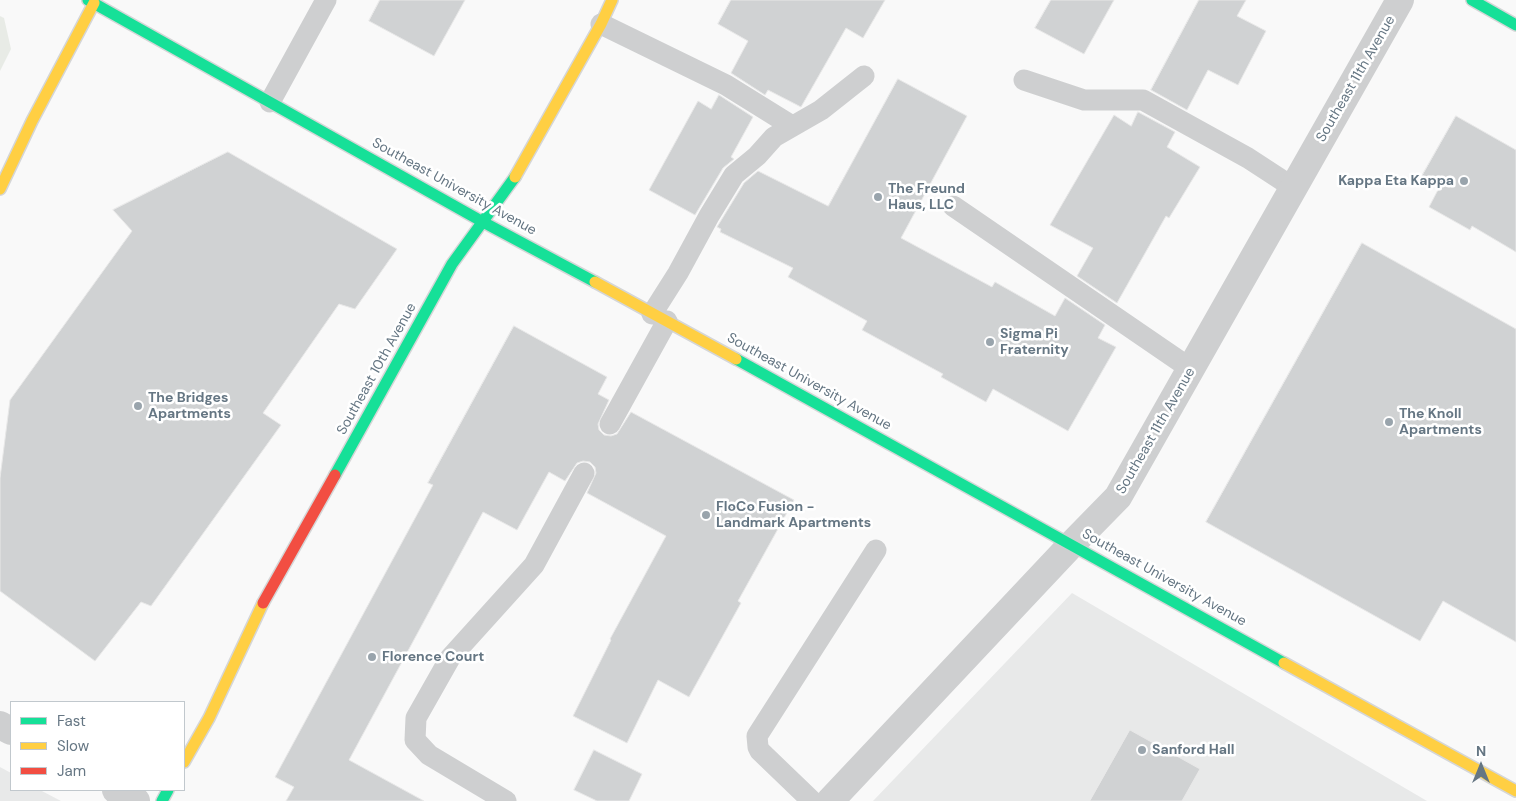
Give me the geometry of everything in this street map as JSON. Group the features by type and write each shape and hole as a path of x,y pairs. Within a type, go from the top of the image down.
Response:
{"main road":[{"name":"Southeast 10th Avenue","path":"185,760 209,718 259,610 452,264 515,177 601,24 612,0"},
{"path":"1472,0 1516,25"},
{"name":"Southeast University Avenue","path":"93,1 483,222 660,317 1516,791"},
{"path":"0,189 93,1"}],"street":[{"name":"Southeast 11th Avenue","path":"830,801 1118,497 1400,0"},
{"path":"118,791 136,801"}],"lane":[{"path":"270,102 326,0"},
{"path":"601,24 726,85 792,126"},
{"path":"610,424 660,317 678,273 708,216 734,175 757,156 774,137 821,110 864,76"},
{"path":"1024,80 1084,100 1143,100 1248,158 1294,188"},
{"path":"953,206 1191,370"},
{"path":"506,801 429,755 416,740 416,718 450,658 534,565 584,473"},
{"path":"812,801 760,751 757,736 876,550"}],"shaded area":[{"path":"0,16 4,18 11,49 0,71"},
{"path":"1072,593 1427,801 873,801"},
{"path":"0,767 10,772 10,791 42,791 61,801 0,801"}],"building":[{"path":"380,0 465,0 434,56 369,21"},
{"path":"731,0 885,0 863,38 846,28 801,107 768,90 765,95 731,73 748,41 718,24"},
{"path":"1051,0 1114,0 1084,54 1035,28"},
{"path":"1199,0 1246,0 1237,16 1266,31 1238,85 1208,70 1187,110 1151,90"},
{"path":"898,79 967,116 901,238 992,287 995,282 1055,316 1065,298 1105,325 1098,338 1116,347 1068,431 993,389 986,402 941,377 943,374 862,330 867,321 788,277 793,268 720,232 721,229 717,227 744,183 758,171 828,206"},
{"path":"719,95 753,117 731,157 734,159 723,168 695,215 649,190 698,101 711,109"},
{"path":"1138,112 1175,132 1167,147 1200,167 1169,218 1166,216 1117,303 1077,276 1093,248 1050,225 1114,115 1131,126"},
{"name":"Kappa Eta Kappa","path":"1456,116 1516,150 1516,252 1472,226 1470,230 1429,207 1440,186 1422,176"},
{"name":"The Bridges Apartments","path":"228,152 397,249 355,309 339,304 263,413 281,425 151,606 141,602 95,661 0,591 0,478 10,400 132,231 113,210"},
{"name":"The Knoll Apartments","path":"1362,243 1516,329 1516,642 1443,601 1420,641 1206,522"},
{"name":"FloCo Fusion - Landmark Apartments","path":"514,326 607,377 598,394 609,400 598,424 599,430 604,435 611,436 617,434 631,412 794,500 738,601 741,603 689,697 658,680 627,743 573,716 610,639 666,536 587,493 596,473 595,467 590,462 583,461 577,463 565,481 549,472 517,530 483,512 349,760 424,801 286,801 294,787 275,777 433,485 428,483"},
{"name":"Sanford Hall","path":"1130,730 1200,769 1182,801 1090,801"},
{"path":"594,750 642,774 629,801 597,801 574,790"}],"traffic: fast":[{"path":"88,0 483,222 595,282"},
{"path":"1472,0 1516,25"},
{"path":"335,475 452,264 515,177"},
{"path":"736,359 1284,663"},
{"path":"162,801 167,791"}],"traffic: slow":[{"path":"515,177 601,24 612,0"},
{"path":"0,189 32,121 94,3"},
{"path":"595,282 736,359"},
{"path":"185,760 209,718 263,603"},
{"path":"1284,663 1516,791"}],"traffic: jam":[{"path":"263,603 335,475"}],"place":[{"name":"Kappa Eta Kappa","path":"1464,181"},
{"name":"The Freund Haus, LLC","path":"878,197"},
{"name":"Sigma Pi Fraternity","path":"990,342"},
{"name":"The Bridges Apartments","path":"138,406"},
{"name":"The Knoll Apartments","path":"1389,422"},
{"name":"FloCo Fusion - Landmark Apartments","path":"706,515"},
{"name":"Florence Court","path":"372,657"},
{"name":"Sanford Hall","path":"1142,750"}]}
